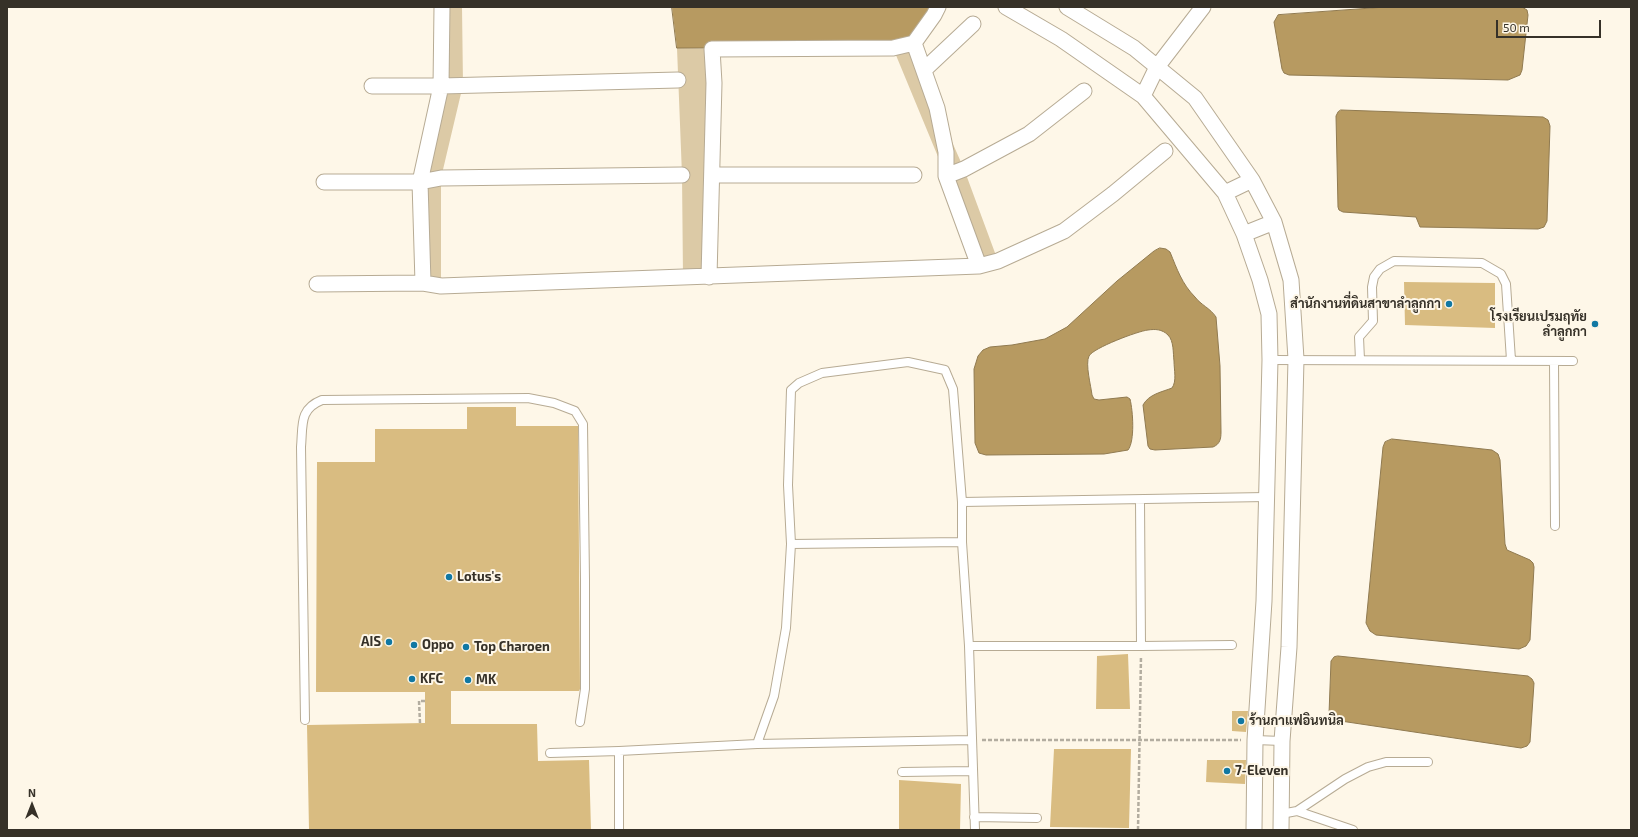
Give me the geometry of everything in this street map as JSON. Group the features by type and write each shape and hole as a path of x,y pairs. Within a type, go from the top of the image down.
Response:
{"street":[{"path":"423,283 420,182 441,86 442,7"},
{"path":"1006,7 1061,39 1143,96 1225,193 1244,234 1260,280 1269,314 1270,360 1264,601 1255,740 1254,830"},
{"path":"1067,7 1134,48 1195,98 1252,180 1274,222 1291,280 1296,359 1289,647 1282,741 1281,830"},
{"path":"1143,96 1157,67 1198,8"},
{"path":"709,277 714,83 712,49 893,48 914,43 938,10"},
{"path":"924,70 974,24"},
{"path":"914,43 937,108 946,152 946,176 979,266"},
{"path":"372,86 441,86 678,80"},
{"path":"946,176 1029,134 1084,91"},
{"path":"317,284 423,283 441,286 979,266 998,261 1064,231 1113,194 1165,151"},
{"path":"324,182 420,182 441,178 682,174"},
{"path":"712,175 914,175"},
{"path":"1225,193 1252,180"},
{"path":"1244,234 1274,222"}],"lane":[{"path":"1360,360 1359,337 1373,321 1372,287 1374,277 1380,269 1394,261 1482,263 1501,274 1506,284 1511,360"},
{"path":"1270,360 1573,361"},
{"path":"1554,361 1555,526"},
{"path":"757,744 774,696 784,636 792,544 788,485 792,390 799,383 822,373 908,362 945,370 953,388 962,502 962,542 969,646 975,830"},
{"path":"305,720 301,447 305,413 312,404 322,400 528,398 554,403 575,411 583,424 585,681 580,722"},
{"path":"962,502 1266,497"},
{"path":"1140,500 1141,646"},
{"path":"792,544 962,542"},
{"path":"969,646 1232,645"},
{"path":"550,753 757,744 971,740"},
{"path":"1255,740 1282,741"},
{"path":"619,751 619,830"},
{"path":"1281,814 1297,811 1345,779 1368,767 1386,762 1428,762"},
{"path":"902,772 972,770"},
{"path":"1297,811 1353,830"},
{"path":"974,817 1037,818"}],"path":[{"path":"1138,830 1141,646"},
{"path":"420,723 420,701 425,701"},
{"path":"971,740 1255,740"}],"shaded area":[{"path":"442,7 462,7 463,85 441,178 441,286 423,283 420,182 441,86"},
{"path":"672,7 933,7 914,38 893,48 677,48"},
{"path":"1386,7 1522,7 1527,10 1528,15 1522,70 1520,75 1508,80 1289,75 1284,73 1274,22 1278,15"},
{"path":"914,43 937,108 964,169 998,261 979,266 946,176 893,48"},
{"path":"677,48 712,49 709,277 683,277 682,175"},
{"path":"1341,110 1543,117 1548,120 1550,126 1547,221 1544,227 1538,229 1420,227 1416,217 1343,212 1339,210 1336,116"},
{"path":"1160,248 1166,249 1170,252 1180,276 1190,292 1216,317 1220,366 1221,432 1219,443 1213,447 1155,450 1150,449 1148,446 1143,405 1152,396 1172,388 1175,379 1171,340 1168,335 1163,332 1153,330 1135,333 1116,340 1092,353 1088,360 1092,395 1094,399 1099,400 1127,397 1130,399 1133,418 1132,440 1128,450 1104,454 986,455 979,453 975,443 974,369 978,356 983,350 990,347 1045,339 1067,327 1117,281 1154,251"},
{"path":"1392,439 1492,450 1498,454 1500,460 1505,544 1507,550 1530,560 1534,567 1530,640 1526,646 1519,649 1376,635 1370,631 1366,623 1383,447 1385,442"},
{"path":"1338,656 1528,676 1534,683 1530,742 1527,746 1521,748 1334,720 1330,718 1329,714 1331,661 1334,657"}],"building":[{"name":"สำนักงานที่ดินสาขาลำลูกกา","path":"1404,282 1495,283 1495,328 1405,325"},
{"name":"Lotus's","path":"467,407 516,407 516,426 578,426 580,689 579,691 451,691 451,724 537,724 538,761 589,760 591,830 309,830 307,725 425,723 425,692 316,692 317,462 375,462 375,429 467,429"},
{"path":"1128,654 1130,709 1096,709 1097,656"},
{"name":"ร้านกาแฟอินทนิล","path":"1232,711 1248,711 1246,732 1232,731"},
{"path":"1054,749 1131,749 1129,828 1050,827"},
{"name":"7-Eleven","path":"1207,760 1246,760 1245,784 1206,782"},
{"path":"899,780 961,784 960,830 899,830"}],"place":[{"name":"สำนักงานที่ดินสาขาลำลูกกา","path":"1449,304"},
{"name":"โรงเรียนเปรมฤทัย ลำลูกกา","path":"1595,324"},
{"name":"Lotus's","path":"449,577"},
{"name":"AIS","path":"389,642"},
{"name":"Oppo","path":"414,645"},
{"name":"Top Charoen","path":"466,647"},
{"name":"KFC","path":"412,679"},
{"name":"MK","path":"468,680"},
{"name":"ร้านกาแฟอินทนิล","path":"1241,721"},
{"name":"7-Eleven","path":"1227,771"}]}
